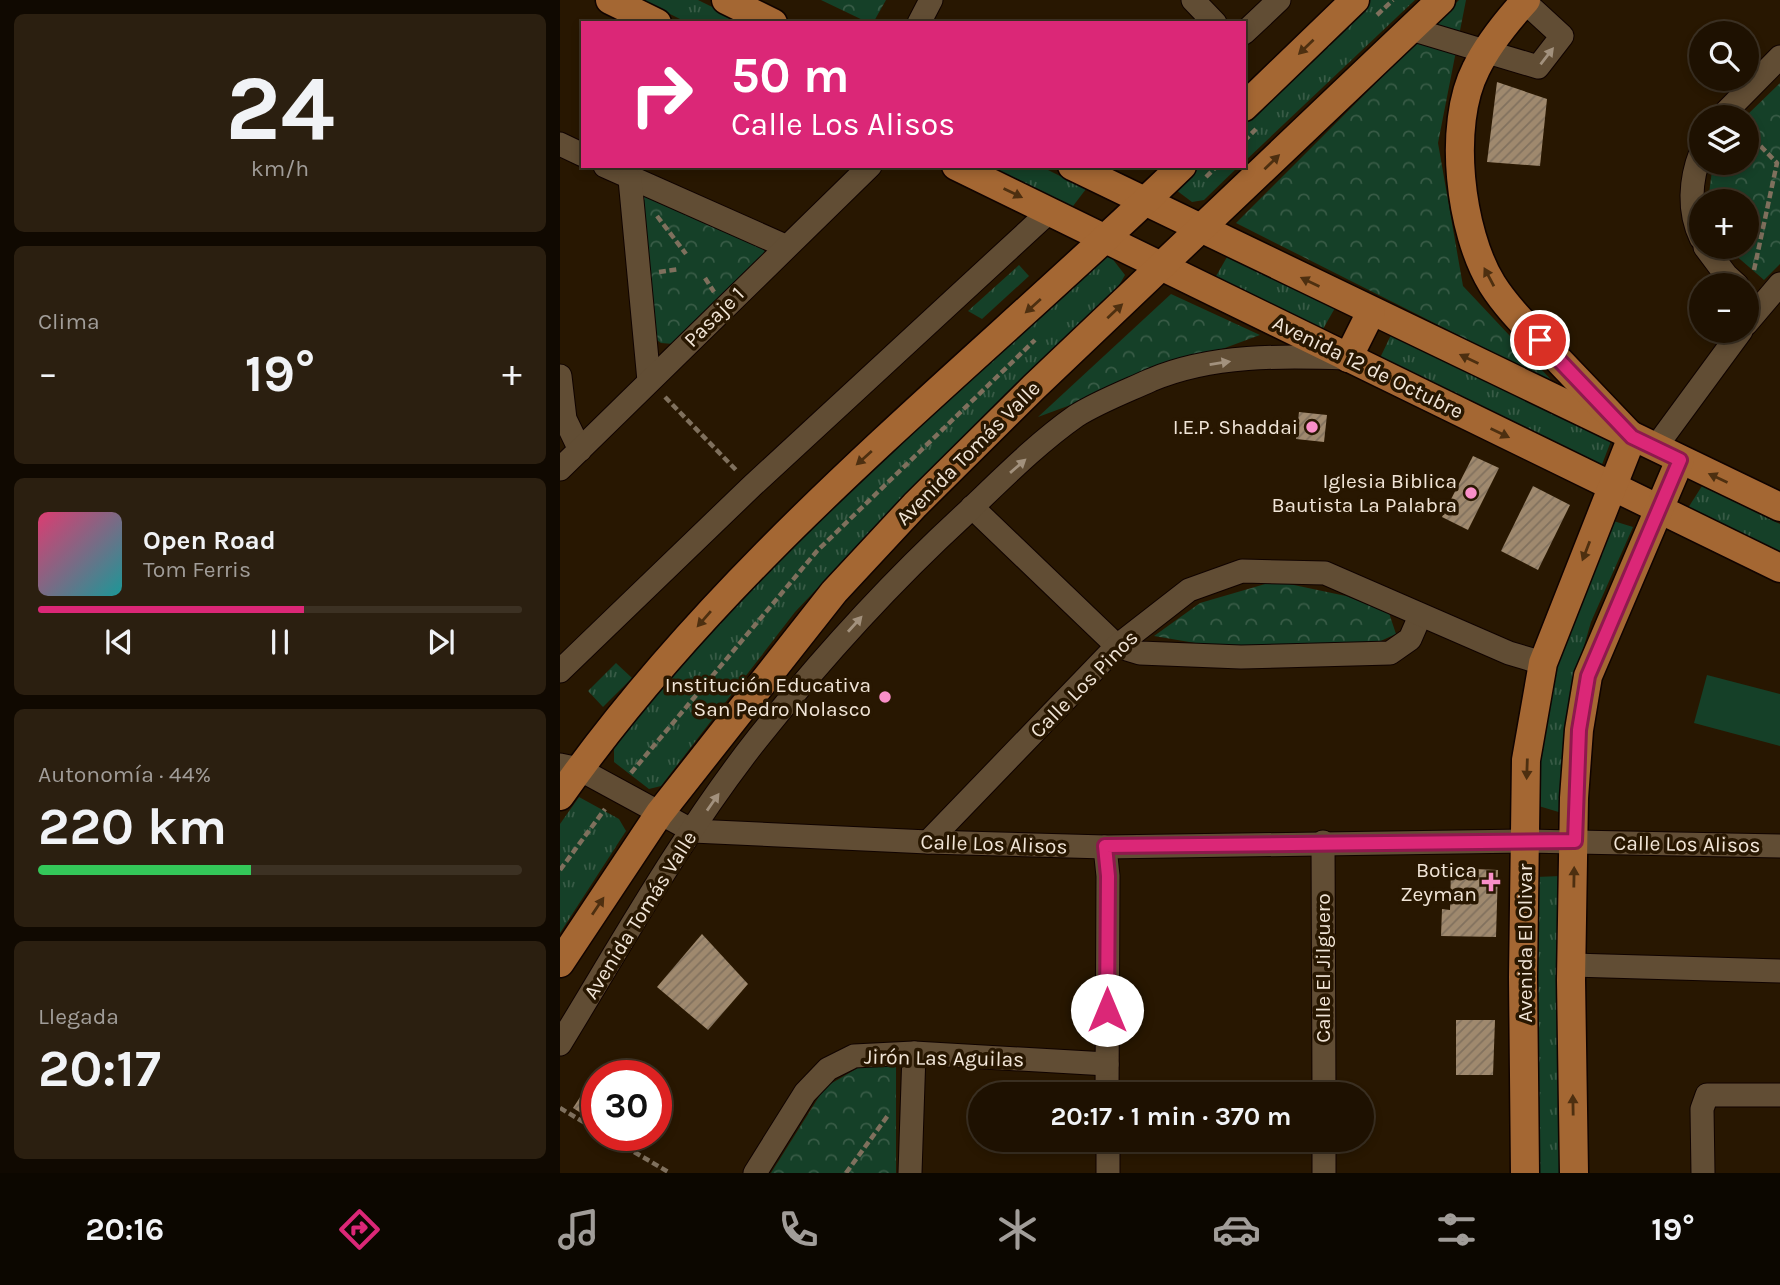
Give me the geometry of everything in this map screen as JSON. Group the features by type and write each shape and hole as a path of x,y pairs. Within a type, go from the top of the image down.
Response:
{"main road":[{"path":"610,0 653,21"},
{"path":"726,0 769,21"},
{"path":"764,0 780,21"},
{"path":"1246,105 1355,0"},
{"name":"Avenida Tomás Valle","path":"560,963 659,814 781,656 852,572 1034,387 1441,0"},
{"path":"1525,1 1475,69 1462,108 1463,179 1473,244 1492,285 1522,321 1643,442"},
{"name":"Avenida 12 de Octubre","path":"960,168 1780,568"},
{"path":"1076,168 1780,508"},
{"path":"560,796 569,767 623,713 716,605 792,528 1107,239 1180,168"},
{"path":"1348,358 1371,312"},
{"name":"Avenida El Olivar","path":"1525,1173 1527,760 1543,663 1611,487 1643,442"},
{"path":"1574,1173 1572,965 1579,730 1588,676 1680,460"}],"street":[{"path":"920,21 931,0"},
{"path":"1193,0 1213,21"},
{"path":"1246,31 1279,0"},
{"path":"1411,29 1538,67 1562,36 1525,1"},
{"path":"1733,105 1780,57"},
{"path":"560,144 581,154"},
{"path":"609,168 785,246"},
{"name":"Pasaje 1","path":"560,469 785,246 868,168"},
{"path":"630,179 649,382"},
{"path":"560,671 752,486 1050,211"},
{"path":"1759,296 1780,284"},
{"path":"1643,442 1730,343"},
{"name":"Avenida Tomás Valle","path":"560,1044 693,831 757,740 836,645 924,551 1077,415 1153,379 1198,367 1268,355 1348,358"},
{"path":"560,376 565,419 580,450"},
{"path":"972,507 1117,646 1140,653 1241,657 1390,653 1410,639 1420,616"},
{"name":"Calle Los Pinos","path":"928,842 1117,646 1189,590 1251,569 1325,573 1384,596 1420,616 1509,653 1543,663"},
{"name":"Calle Los Alisos","path":"569,767 693,831 928,842 1105,846 1525,841 1780,846"},
{"name":"Calle El Jilguero","path":"1323,842 1324,1082"},
{"path":"1105,846 1108,876 1107,1082"},
{"path":"1572,965 1780,971"},
{"path":"910,1173 914,1053"},
{"name":"Jirón Las Aguilas","path":"755,1173 805,1093 828,1069 854,1056 914,1053 1107,1064"},
{"path":"1703,1173 1702,1108 1707,1095 1780,1096"},
{"path":"1108,1152 1108,1173"},
{"path":"1324,1152 1324,1173"}],"path":[{"path":"1759,144 1777,163 1759,273"},
{"path":"653,209 686,254"},
{"path":"649,382 752,486"},
{"path":"846,1173 912,1082"},
{"path":"560,1108 581,1120"},
{"path":"633,1151 670,1173"}],"green space":[{"path":"642,0 698,0 741,21 684,21"},
{"path":"821,0 886,0 874,21 865,21"},
{"path":"1367,0 1415,0 1246,160 1246,115"},
{"path":"1459,0 1466,0 1438,143 1463,286 1555,384 1236,223"},
{"path":"1780,83 1780,264 1764,280 1740,259 1759,259 1759,189 1710,189 1711,175 1759,175 1757,105"},
{"path":"984,168 1044,168 1086,189 1070,210"},
{"path":"1191,168 1237,168 1204,200 1192,202 1176,190"},
{"path":"648,195 764,248 765,254 674,344 661,343 654,338 642,198"},
{"path":"1100,257 1111,257 1125,275 1118,287 931,468 795,612 661,786 649,789 614,762 614,748 625,727 810,523"},
{"path":"1227,257 1335,308 1323,329 1215,278"},
{"path":"1019,265 1029,276 982,319 968,311"},
{"path":"1171,294 1260,335 1038,417"},
{"path":"1391,335 1611,441 1601,467 1380,358"},
{"path":"1702,486 1780,524 1780,553 1688,508"},
{"path":"1607,519 1633,527 1591,622 1570,694 1562,813 1532,804 1555,652"},
{"path":"1275,581 1346,596 1389,613 1396,634 1374,644 1219,647 1154,636 1200,603"},
{"path":"616,663 632,678 603,707 588,691"},
{"path":"1707,675 1780,694 1780,746 1694,723"},
{"path":"579,797 619,819 626,831 560,933 560,824"},
{"path":"1561,876 1560,1173 1534,1173 1536,877"},
{"path":"896,1062 896,1173 771,1173 825,1087 863,1065"}],"building":[{"path":"1497,82 1547,99 1540,166 1487,162"},
{"name":"I.E.P. Shaddai","path":"1299,412 1327,415 1324,442 1296,439"},
{"name":"Iglesia Biblica Bautista La Palabra","path":"1473,456 1499,468 1468,530 1442,517"},
{"path":"1533,486 1570,505 1538,570 1501,551"},
{"path":"1451,868 1498,870 1496,937 1441,936 1442,909 1450,910"},
{"path":"702,934 748,984 708,1030 657,987"},
{"path":"1456,1020 1495,1020 1493,1075 1456,1075"},
{"path":"581,1096 581,1113 573,1108"}],"place":[{"name":"I.E.P. Shaddai","path":"1312,427"},
{"name":"Iglesia Biblica Bautista La Palabra","path":"1471,493"},
{"name":"Institución Educativa San Pedro Nolasco","path":"885,697"},
{"name":"Botica Zeyman","path":"1491,882"}],"route":[{"path":"1107,1010 1108,876 1105,846 1575,841 1574,798 1579,730 1588,676 1680,460 1632,437 1540,340"}]}
